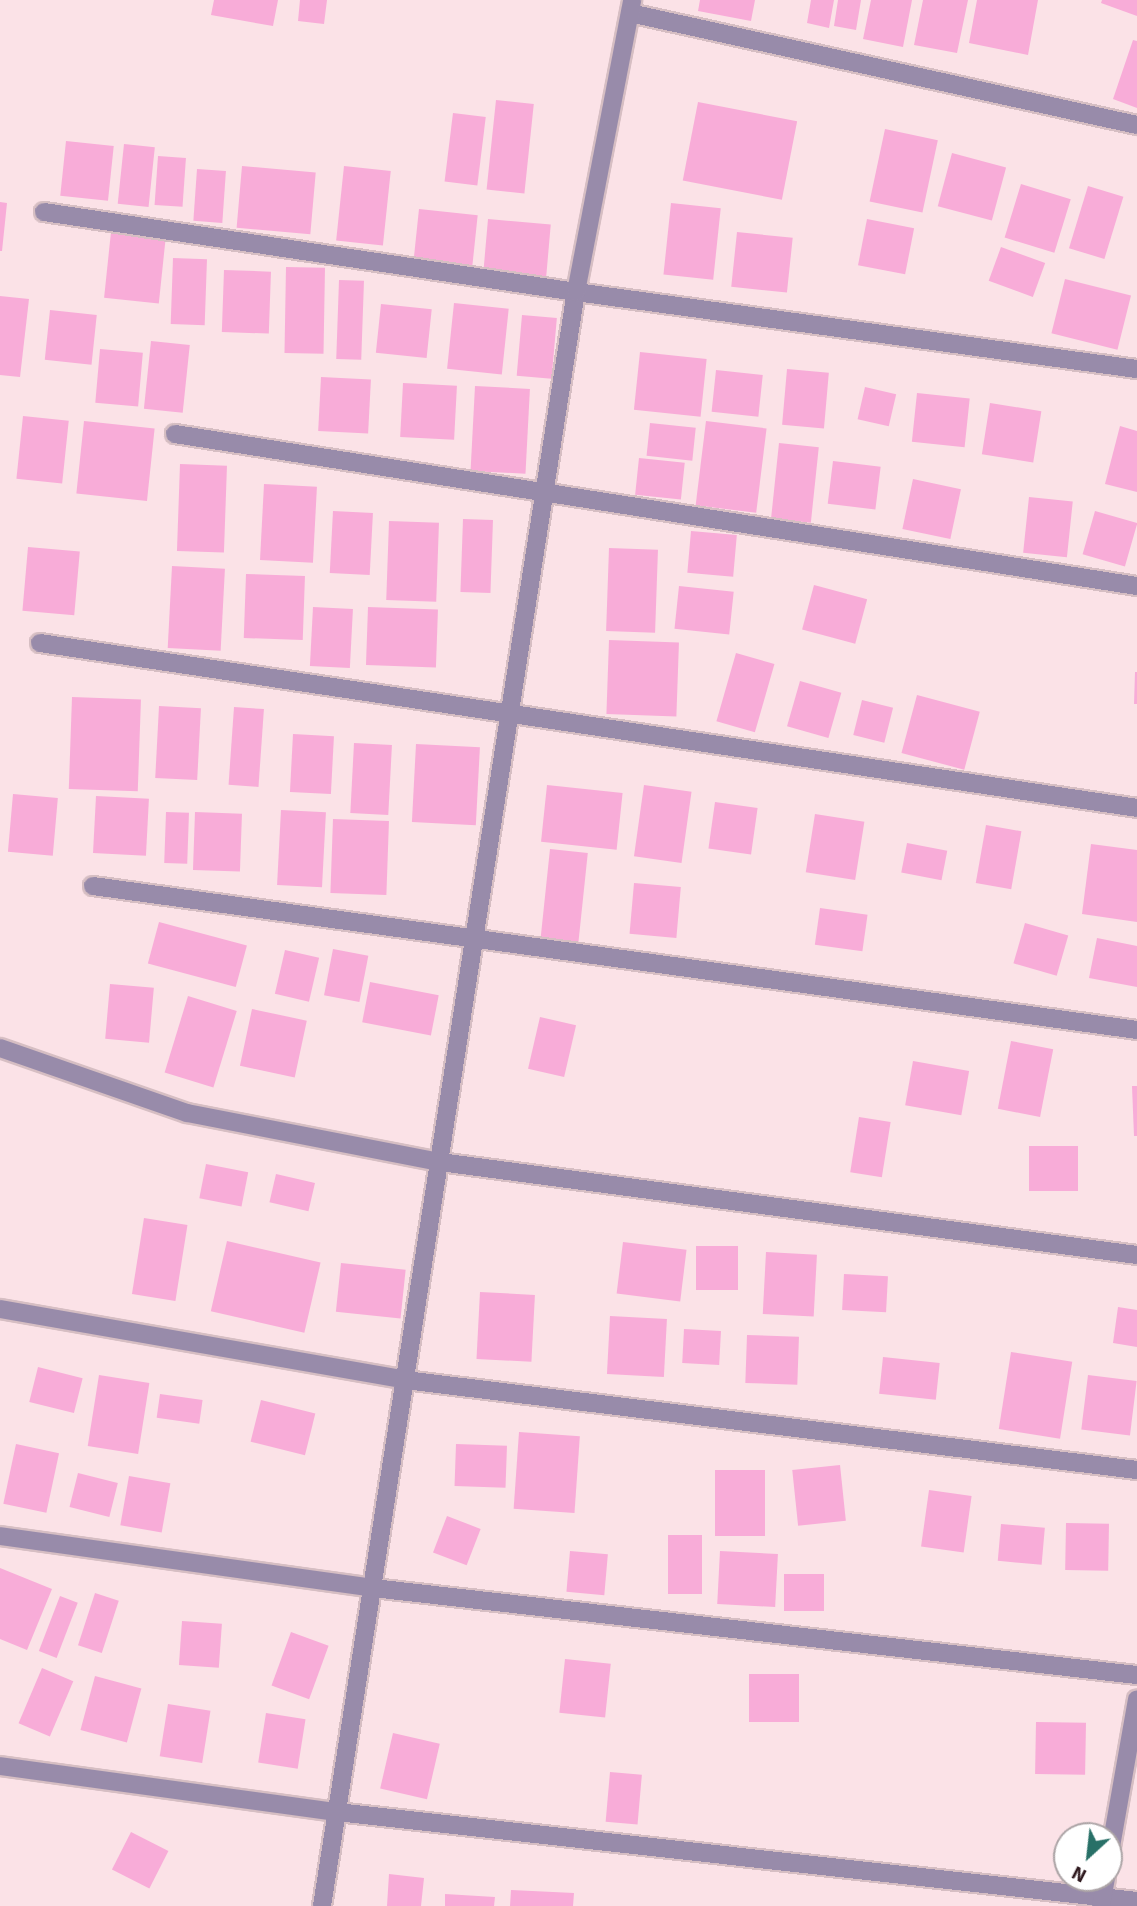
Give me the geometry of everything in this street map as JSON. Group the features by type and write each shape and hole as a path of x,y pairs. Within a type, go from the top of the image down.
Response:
{"street":[{"path":"322,1906 576,292 631,6 1137,125"},
{"path":"44,212 576,292 1137,369"},
{"path":"175,434 1137,586"},
{"path":"40,643 1137,808"},
{"path":"93,886 474,941 1137,1030"},
{"path":"0,1048 187,1113 440,1162 1137,1255"},
{"path":"0,1309 405,1380 1137,1470"},
{"path":"0,1535 373,1588 1137,1675"},
{"path":"1115,1822 1137,1699"},
{"path":"0,1766 337,1812 1101,1901 1137,1901"}],"building":[{"path":"214,0 278,0 273,26 211,15"},
{"path":"300,0 327,0 324,24 298,21"},
{"path":"700,0 755,0 751,21 698,11"},
{"path":"811,0 834,0 829,28 807,23"},
{"path":"838,0 861,0 856,30 834,26"},
{"path":"871,0 912,0 903,47 863,39"},
{"path":"923,0 968,0 957,53 914,45"},
{"path":"977,0 1038,0 1028,55 969,43"},
{"path":"1102,0 1137,0 1137,16 1101,3"},
{"path":"1133,40 1137,41 1137,108 1113,99"},
{"path":"496,100 534,104 524,193 487,190"},
{"path":"698,102 797,121 782,200 683,181"},
{"path":"453,113 486,117 477,186 445,181"},
{"path":"885,129 938,140 922,213 870,201"},
{"path":"66,141 114,146 108,201 60,196"},
{"path":"124,144 155,147 149,207 118,204"},
{"path":"952,153 1006,167 992,221 938,206"},
{"path":"158,156 186,158 183,207 155,205"},
{"path":"242,166 316,172 310,234 237,228"},
{"path":"344,166 391,171 383,246 336,241"},
{"path":"197,169 226,171 222,223 193,221"},
{"path":"1021,184 1071,199 1054,253 1005,238"},
{"path":"1088,186 1123,197 1104,259 1069,248"},
{"path":"0,202 7,203 2,251 0,251"},
{"path":"671,203 721,208 713,280 663,275"},
{"path":"419,209 478,215 472,271 413,265"},
{"path":"488,219 551,224 546,279 483,274"},
{"path":"867,219 914,228 905,274 858,265"},
{"path":"111,232 166,238 159,303 104,298"},
{"path":"737,232 793,238 787,293 731,287"},
{"path":"1001,247 1045,263 1033,297 989,281"},
{"path":"173,258 207,259 205,325 171,324"},
{"path":"286,267 325,268 323,354 284,353"},
{"path":"224,270 271,272 269,334 222,332"},
{"path":"1065,279 1131,295 1117,350 1051,333"},
{"path":"339,280 364,281 361,360 336,359"},
{"path":"0,296 29,299 20,377 0,375"},
{"path":"454,303 509,309 502,374 447,369"},
{"path":"381,304 432,309 427,358 376,353"},
{"path":"50,310 97,315 92,365 45,360"},
{"path":"522,315 557,318 552,379 517,376"},
{"path":"151,341 190,345 183,413 144,409"},
{"path":"100,349 143,353 138,407 95,403"},
{"path":"640,352 707,359 701,417 634,410"},
{"path":"787,369 829,373 824,428 782,425"},
{"path":"716,370 763,375 758,417 712,412"},
{"path":"321,377 371,380 368,434 318,431"},
{"path":"403,383 457,386 454,440 400,437"},
{"path":"475,386 530,389 525,474 471,471"},
{"path":"865,387 896,394 889,426 858,419"},
{"path":"917,393 970,399 965,447 912,442"},
{"path":"990,403 1041,411 1033,462 982,454"},
{"path":"23,416 69,421 62,483 16,479"},
{"path":"84,421 155,428 147,501 76,494"},
{"path":"706,421 767,428 756,513 696,505"},
{"path":"650,423 696,428 692,461 647,456"},
{"path":"1120,426 1137,431 1137,492 1105,484"},
{"path":"779,443 819,447 811,523 771,519"},
{"path":"639,458 685,463 681,500 635,495"},
{"path":"833,461 881,467 875,510 828,504"},
{"path":"180,464 227,466 224,553 177,551"},
{"path":"913,479 961,489 950,539 902,529"},
{"path":"264,484 317,487 313,563 260,560"},
{"path":"1029,497 1073,502 1067,557 1023,553"},
{"path":"333,511 373,513 370,575 330,573"},
{"path":"1095,511 1137,523 1125,566 1083,554"},
{"path":"463,519 493,520 490,593 460,592"},
{"path":"389,521 439,523 436,602 386,600"},
{"path":"691,531 737,535 733,577 687,573"},
{"path":"28,547 80,552 74,615 22,611"},
{"path":"609,548 658,550 655,633 606,631"},
{"path":"172,566 225,569 221,651 168,648"},
{"path":"246,574 305,576 303,640 244,638"},
{"path":"814,585 867,599 855,644 802,629"},
{"path":"679,586 734,592 729,635 675,629"},
{"path":"313,607 353,609 350,668 310,666"},
{"path":"368,607 438,609 436,667 366,665"},
{"path":"609,640 679,642 676,716 606,714"},
{"path":"736,653 774,664 755,732 716,721"},
{"path":"1137,672 1137,704 1134,704"},
{"path":"800,681 841,693 828,738 787,726"},
{"path":"917,695 980,712 964,770 901,753"},
{"path":"72,697 141,699 138,791 69,789"},
{"path":"862,700 893,708 884,743 853,735"},
{"path":"159,706 201,708 197,780 155,778"},
{"path":"234,707 264,709 258,787 229,785"},
{"path":"293,734 334,736 331,794 290,792"},
{"path":"354,743 392,745 388,815 350,813"},
{"path":"416,744 480,747 476,825 412,822"},
{"path":"547,785 623,793 617,850 541,842"},
{"path":"644,785 692,792 682,863 634,856"},
{"path":"13,794 58,798 53,856 8,852"},
{"path":"96,796 149,799 146,856 93,853"},
{"path":"715,802 758,808 751,855 708,849"},
{"path":"281,810 326,812 322,887 277,885"},
{"path":"166,812 189,813 187,864 164,863"},
{"path":"195,812 242,814 240,872 193,870"},
{"path":"815,814 864,822 855,880 806,872"},
{"path":"333,819 389,821 386,895 330,893"},
{"path":"986,825 1021,831 1011,889 976,883"},
{"path":"907,843 947,851 942,880 901,872"},
{"path":"1091,844 1137,850 1137,922 1082,914"},
{"path":"550,849 588,853 578,945 540,941"},
{"path":"634,883 681,887 676,938 630,934"},
{"path":"820,908 868,915 862,951 815,945"},
{"path":"159,922 247,946 236,987 148,964"},
{"path":"1025,923 1068,935 1057,976 1013,963"},
{"path":"1097,938 1137,946 1137,987 1089,978"},
{"path":"333,949 368,956 359,1002 324,995"},
{"path":"285,950 319,958 309,1002 275,994"},
{"path":"370,982 439,995 431,1036 362,1022"},
{"path":"110,984 154,988 149,1043 105,1039"},
{"path":"188,996 237,1011 213,1087 165,1073"},
{"path":"252,1009 307,1021 295,1077 240,1066"},
{"path":"540,1017 576,1025 564,1077 528,1069"},
{"path":"1011,1041 1053,1049 1040,1117 998,1109"},
{"path":"913,1061 969,1071 961,1115 905,1105"},
{"path":"1132,1086 1137,1086 1137,1136 1134,1136"},
{"path":"859,1117 891,1122 882,1177 850,1172"},
{"path":"1029,1146 1078,1146 1078,1191 1029,1191"},
{"path":"206,1164 248,1172 242,1207 199,1198"},
{"path":"276,1174 315,1183 308,1211 269,1202"},
{"path":"144,1218 187,1225 175,1301 132,1294"},
{"path":"227,1241 321,1263 304,1333 211,1311"},
{"path":"623,1242 687,1250 680,1301 617,1294"},
{"path":"696,1246 738,1246 738,1290 696,1290"},
{"path":"766,1252 817,1255 814,1317 763,1314"},
{"path":"341,1263 406,1270 401,1319 336,1312"},
{"path":"844,1274 888,1276 886,1312 842,1310"},
{"path":"480,1292 535,1295 531,1362 476,1359"},
{"path":"1118,1307 1137,1310 1137,1347 1113,1343"},
{"path":"610,1316 667,1319 664,1377 607,1374"},
{"path":"684,1329 721,1331 719,1365 682,1363"},
{"path":"747,1335 799,1337 797,1385 745,1383"},
{"path":"1011,1352 1072,1362 1060,1439 999,1429"},
{"path":"883,1357 940,1363 936,1400 879,1394"},
{"path":"38,1367 83,1378 74,1413 29,1402"},
{"path":"99,1375 149,1383 138,1454 88,1446"},
{"path":"1088,1375 1137,1381 1130,1436 1081,1430"},
{"path":"160,1394 203,1400 199,1424 157,1418"},
{"path":"261,1400 315,1414 305,1455 251,1442"},
{"path":"519,1432 580,1436 574,1513 514,1509"},
{"path":"16,1444 59,1453 46,1513 3,1504"},
{"path":"456,1444 507,1446 506,1488 455,1486"},
{"path":"840,1465 846,1521 798,1526 792,1470"},
{"path":"715,1470 765,1470 765,1536 715,1536"},
{"path":"78,1473 118,1483 109,1517 70,1507"},
{"path":"129,1476 170,1483 162,1533 120,1525"},
{"path":"929,1490 972,1496 964,1552 921,1546"},
{"path":"447,1516 481,1529 467,1565 433,1552"},
{"path":"1066,1523 1109,1524 1108,1571 1065,1570"},
{"path":"1001,1524 1045,1528 1042,1565 998,1561"},
{"path":"668,1535 702,1535 702,1594 668,1594"},
{"path":"570,1551 608,1554 604,1595 566,1592"},
{"path":"720,1551 778,1554 775,1607 717,1604"},
{"path":"0,1568 52,1589 27,1650 0,1639"},
{"path":"784,1574 824,1574 824,1611 784,1611"},
{"path":"95,1593 119,1601 102,1653 78,1645"},
{"path":"60,1596 78,1603 57,1658 39,1651"},
{"path":"182,1621 222,1624 219,1668 179,1665"},
{"path":"291,1632 329,1646 309,1699 272,1686"},
{"path":"565,1659 611,1664 605,1718 559,1713"},
{"path":"42,1668 73,1681 50,1737 19,1723"},
{"path":"749,1674 799,1674 799,1722 749,1722"},
{"path":"95,1676 141,1688 127,1743 81,1730"},
{"path":"168,1704 210,1711 202,1763 160,1756"},
{"path":"266,1713 306,1719 298,1769 258,1762"},
{"path":"1036,1722 1086,1723 1085,1775 1035,1774"},
{"path":"393,1733 440,1744 427,1799 380,1789"},
{"path":"610,1772 642,1775 638,1825 606,1822"},
{"path":"131,1832 168,1851 149,1888 112,1869"},
{"path":"389,1874 424,1878 421,1906 387,1906"},
{"path":"511,1890 574,1893 573,1906 510,1906"},
{"path":"445,1894 495,1897 494,1906 445,1906"}]}
